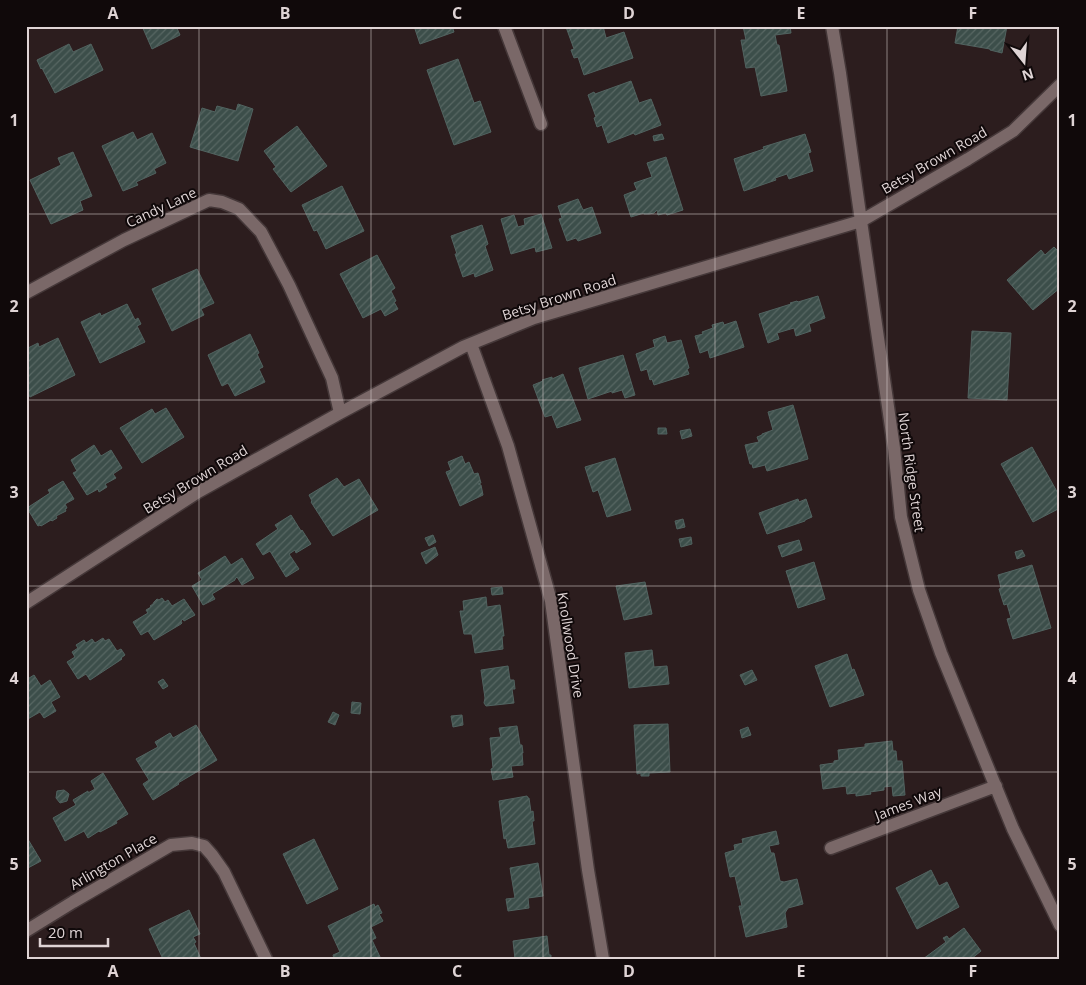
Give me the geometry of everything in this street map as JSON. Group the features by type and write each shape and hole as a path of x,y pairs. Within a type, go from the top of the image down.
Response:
{"street":[{"path":"504,26 541,124"},
{"name":"North Ridge Street","path":"832,26 894,448 901,517 918,590 941,653 1014,829 1060,925"},
{"name":"Betsy Brown Road","path":"26,603 198,492 471,344 534,318 861,221 1013,131 1060,85"},
{"name":"Candy Lane","path":"26,293 124,240 209,200 222,202 238,209 261,232 289,285 332,378 340,414"},
{"name":"Knollwood Drive","path":"471,344 508,446 551,601 588,870 603,959"},
{"name":"James Way","path":"831,848 996,786"},
{"name":"Arlington Place","path":"26,931 171,845 192,843 204,846 224,872 266,959"}],"building":[{"path":"142,26 176,26 180,35 152,49"},
{"path":"414,26 452,26 454,32 420,44"},
{"path":"603,26 606,38 624,32 633,58 584,75 578,57 574,58 571,50 574,49 566,27"},
{"path":"743,26 790,26 791,33 775,35 777,45 779,45 787,91 761,96 755,67 746,68 741,40 746,40"},
{"path":"958,26 1007,26 1002,53 955,43"},
{"path":"69,44 73,52 91,44 103,70 55,93 37,60"},
{"path":"458,59 474,103 480,101 491,132 454,145 427,70"},
{"path":"631,81 639,103 651,99 661,125 608,143 602,125 597,127 594,118 596,117 588,95"},
{"path":"238,104 253,109 238,161 190,147 202,108 215,112 217,106 236,111"},
{"path":"297,126 327,166 291,192 273,169 276,167 264,151"},
{"path":"133,132 137,140 152,133 166,163 154,169 156,173 136,182 138,185 123,191 102,146"},
{"path":"662,134 664,139 654,141 653,136"},
{"path":"805,134 811,152 808,153 813,171 789,179 787,174 775,178 776,180 744,191 734,159 764,149 763,147"},
{"path":"73,152 92,196 80,201 83,210 51,224 30,180 61,165 58,158"},
{"path":"666,157 683,210 667,215 666,213 658,215 657,210 654,213 644,213 631,217 624,195 637,190 634,183 652,177 647,163"},
{"path":"342,186 364,231 326,249 317,230 314,231 302,205"},
{"path":"578,199 583,210 592,207 601,233 578,241 576,238 567,241 559,219 562,218 558,206"},
{"path":"541,214 552,248 536,252 535,247 511,254 501,219 514,215 518,227 525,225 524,219"},
{"path":"482,225 488,244 485,246 493,270 475,277 474,273 463,277 451,236"},
{"path":"1054,247 1060,253 1060,288 1033,310 1007,280 1041,250 1045,255"},
{"path":"377,255 395,288 391,291 398,309 385,316 381,309 363,318 340,274"},
{"path":"197,269 214,303 201,309 204,315 172,331 152,289"},
{"path":"818,296 825,318 809,324 811,331 796,336 794,328 777,333 779,339 768,343 759,314"},
{"path":"127,304 135,320 138,318 141,324 137,326 145,342 100,363 81,322 100,313 101,316"},
{"path":"736,321 744,347 710,358 708,350 700,353 695,336 713,328 712,325 723,322 724,325"},
{"path":"972,331 1011,333 1007,400 968,398"},
{"path":"250,334 259,353 257,354 263,367 259,369 265,382 235,396 228,383 222,386 208,355"},
{"path":"665,336 667,343 681,340 689,374 654,385 652,379 650,380 647,369 641,371 636,354 655,347 653,340"},
{"path":"58,338 75,375 30,397 26,389 26,349 38,343 39,347"},
{"path":"623,355 635,395 625,398 622,390 612,393 612,391 588,399 579,368"},
{"path":"563,374 581,420 557,428 552,415 545,417 533,385 542,380 552,377 552,379"},
{"path":"793,405 808,459 767,471 765,465 753,468 752,464 750,464 745,445 759,442 757,437 773,430 768,412"},
{"path":"166,408 184,437 142,463 120,428 152,409 155,414"},
{"path":"658,428 666,428 667,434 658,434"},
{"path":"690,429 692,436 682,439 680,431"},
{"path":"94,445 101,456 111,450 122,468 113,474 116,478 105,484 107,487 99,492 98,489 87,495 73,473 77,471 71,460"},
{"path":"1032,447 1060,497 1060,508 1033,522 1001,464"},
{"path":"462,456 465,464 469,462 474,474 478,473 481,483 478,484 481,485 483,495 460,506 446,472 451,470 448,462"},
{"path":"615,458 631,510 607,517 598,490 593,492 585,467"},
{"path":"337,478 344,487 359,479 378,510 333,536 311,502 309,495"},
{"path":"63,481 74,499 65,504 66,511 56,516 57,518 38,526 27,508 50,493 48,490"},
{"path":"798,499 799,502 806,499 812,517 767,534 759,513"},
{"path":"291,515 311,544 296,553 295,550 289,554 299,569 286,577 270,551 263,555 256,544 278,529 275,525"},
{"path":"683,519 685,527 677,529 675,521"},
{"path":"433,535 436,542 429,546 425,538"},
{"path":"691,537 692,544 681,547 679,539"},
{"path":"799,540 802,550 782,557 778,546"},
{"path":"435,547 438,555 426,564 421,553"},
{"path":"1022,550 1025,556 1017,559 1015,552"},
{"path":"225,556 231,565 242,558 254,578 242,585 237,577 212,594 215,599 203,605 192,586 202,580 198,573"},
{"path":"814,562 825,599 798,608 786,571"},
{"path":"1032,565 1051,628 1013,639 1007,619 1011,618 1007,604 1004,605 999,589 1001,588 998,575"},
{"path":"645,582 652,614 624,620 616,586"},
{"path":"502,587 503,594 492,595 491,588"},
{"path":"486,597 487,607 500,605 504,636 502,636 503,649 475,653 472,634 464,634 460,611 464,611 463,601"},
{"path":"162,598 165,602 168,600 172,606 184,599 195,615 184,621 183,619 181,624 154,640 148,631 141,635 133,622 148,613 146,610 157,599"},
{"path":"103,638 105,641 109,639 117,651 121,649 125,655 122,659 90,680 86,674 78,679 67,662 75,657 72,652 78,648 76,645 84,640 86,643 92,639 95,643"},
{"path":"652,650 654,667 667,666 669,684 629,688 625,653"},
{"path":"847,654 852,670 854,669 864,695 830,707 815,666"},
{"path":"508,666 510,680 514,680 515,689 512,689 514,703 486,706 484,703 481,670"},
{"path":"752,670 757,680 745,685 740,675"},
{"path":"34,675 41,686 50,680 60,697 51,702 56,711 44,718 40,712 26,720 26,680"},
{"path":"163,679 168,686 163,689 158,682"},
{"path":"352,702 361,703 360,714 351,713"},
{"path":"333,712 339,715 335,725 328,722"},
{"path":"462,715 463,725 453,727 451,716"},
{"path":"668,724 670,772 649,773 649,776 641,776 641,773 637,774 634,725"},
{"path":"196,725 217,760 153,800 143,784 149,780 136,759 158,747 155,742 170,733 173,738"},
{"path":"517,726 520,745 522,745 523,765 511,766 513,777 493,780 490,738 501,737 499,728"},
{"path":"748,727 751,735 742,738 740,730"},
{"path":"892,741 897,761 902,761 905,795 893,796 892,786 884,787 884,790 870,792 871,794 856,796 856,793 847,794 846,786 823,789 820,765 834,763 834,761 839,760 838,750"},
{"path":"103,773 128,814 116,821 117,823 88,838 84,831 65,841 53,818 76,805 73,800 95,789 91,781"},
{"path":"64,790 69,794 67,801 60,803 56,798 57,791"},
{"path":"527,796 531,812 533,811 534,821 532,821 535,844 508,848 506,838 504,839 499,801"},
{"path":"776,831 779,844 769,846 771,853 774,853 780,881 797,879 803,904 788,908 785,913 787,927 746,937 739,906 742,906 735,876 730,877 725,853 735,850 734,845 743,843 742,839"},
{"path":"26,836 41,861 26,869"},
{"path":"314,839 338,889 307,904 283,854"},
{"path":"538,863 543,896 528,898 529,908 508,911 506,899 515,898 510,868"},
{"path":"931,870 939,886 947,882 959,907 917,929 896,888"},
{"path":"374,904 375,907 378,905 382,913 379,914 383,921 371,927 376,938 372,940 381,959 334,959 333,955 340,952 328,926"},
{"path":"189,910 200,934 193,937 201,959 163,959 149,929"},
{"path":"964,928 981,951 971,959 923,959 946,942 943,938 947,936 949,939"},
{"path":"547,936 551,959 515,959 513,941"}]}
